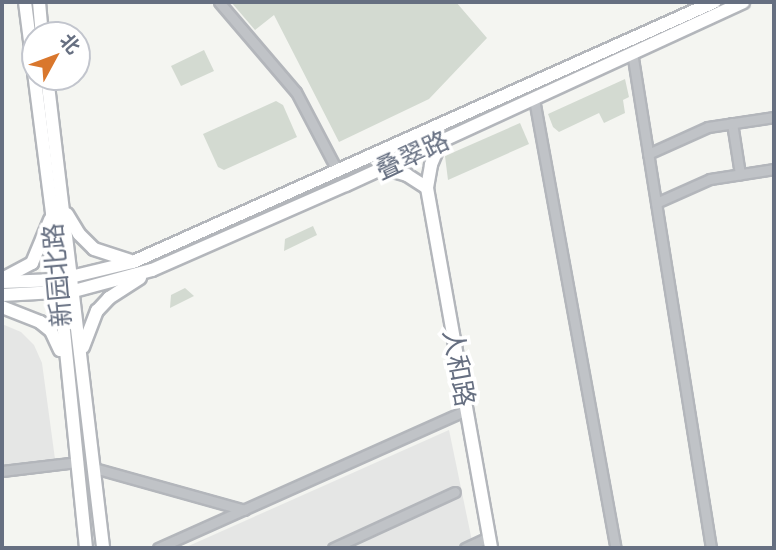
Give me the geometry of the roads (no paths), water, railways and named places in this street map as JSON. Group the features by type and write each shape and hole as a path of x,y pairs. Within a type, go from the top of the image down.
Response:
{"main road":[{"name":"新园北路","path":"25,2 52,176 63,204 103,548"},
{"path":"39,2 41,21"},
{"name":"叠翠路","path":"73,284 133,262 338,172 714,2"},
{"name":"叠翠路","path":"73,284 152,270 383,168 743,2"},
{"name":"新园北路","path":"48,91 52,213 65,363 86,548"},
{"path":"383,168 407,175 427,188 431,165 441,141"},
{"name":"人和路","path":"427,188 490,543"},
{"path":"63,204 79,234 94,250 133,262"},
{"path":"2,281 32,262 41,249 52,213"},
{"path":"176,243 181,257"},
{"path":"81,357 97,311 109,298 152,270"},
{"path":"2,281 59,286"},
{"path":"2,295 73,284"},
{"path":"2,307 31,317 51,331 65,363"},
{"path":"69,392 85,390"}],"street":[{"path":"219,2 296,92 338,172"},
{"path":"632,52 711,548"},
{"path":"534,99 616,548"},
{"path":"648,154 708,127 774,117"},
{"path":"732,123 740,174"},
{"path":"656,203 710,179 774,169"},
{"path":"158,548 466,410"},
{"path":"2,471 78,462"},
{"path":"94,467 244,510"},
{"path":"333,548 454,492"},
{"path":"465,548 490,543"}]}
